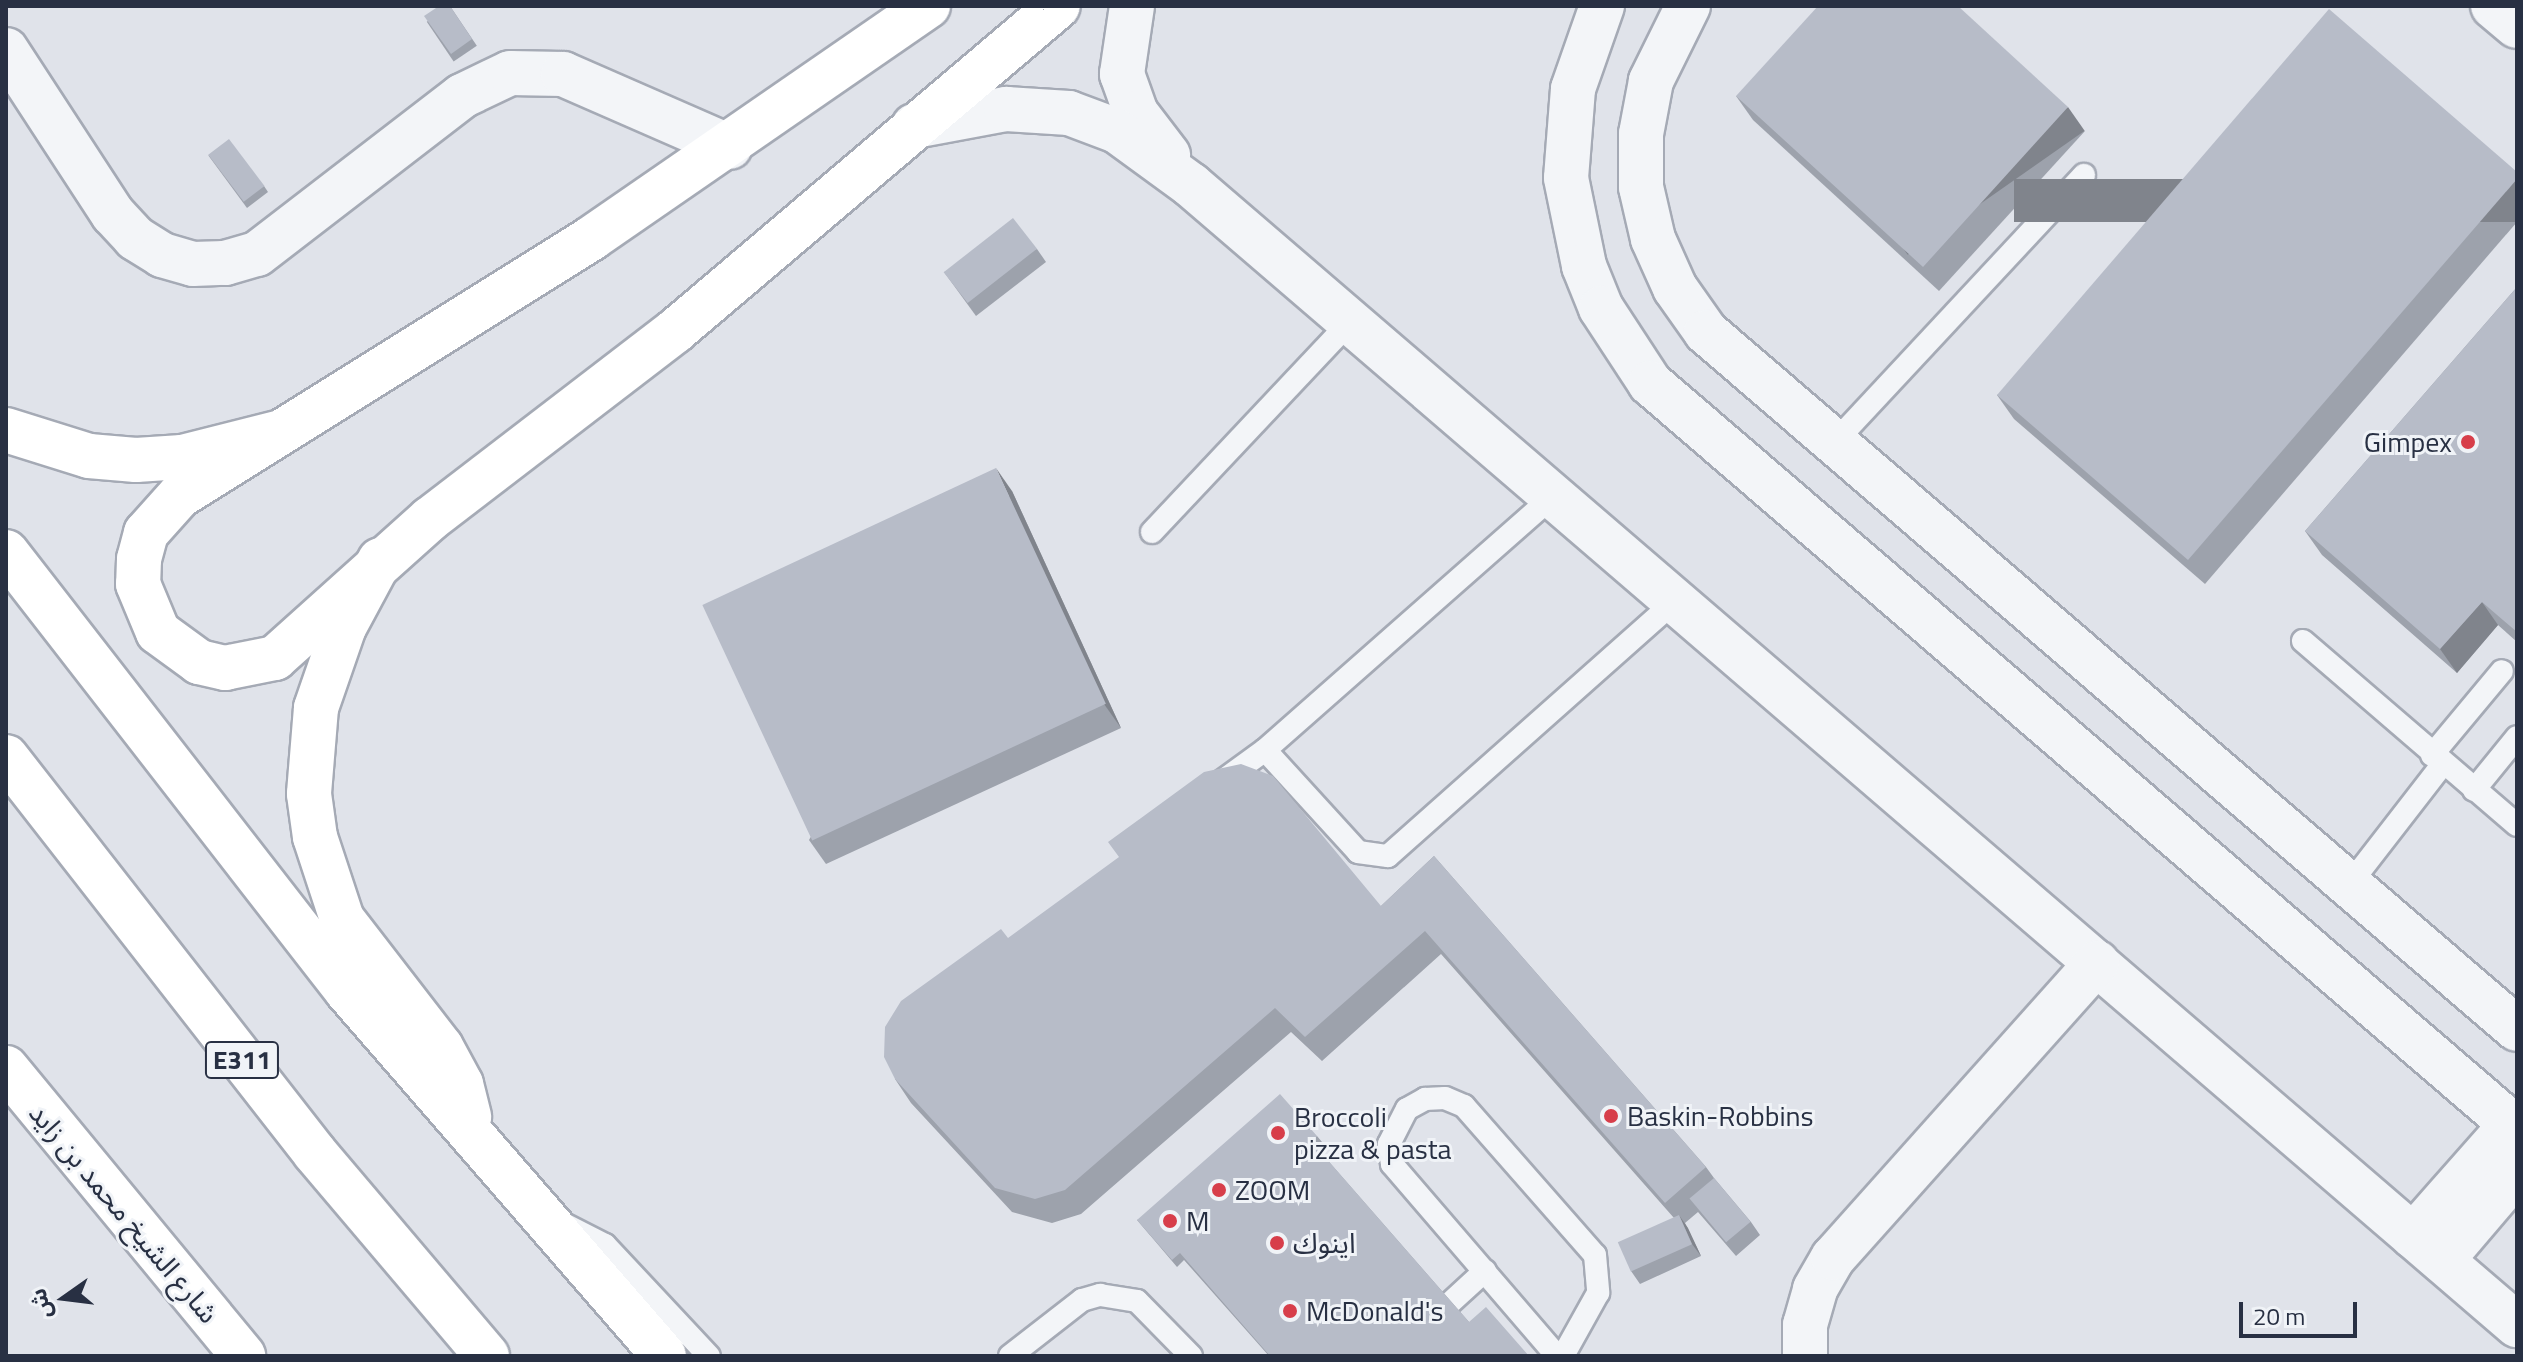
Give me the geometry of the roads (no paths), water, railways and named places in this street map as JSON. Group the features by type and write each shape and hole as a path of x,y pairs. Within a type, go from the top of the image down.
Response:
{"main road":[{"path":"928,6 730,147 180,495 146,533 138,584 158,632 199,662 251,666 296,643 380,560 675,331 1058,6"},
{"path":"6,430 89,456 136,460 182,457 281,432"},
{"path":"6,552 347,991 664,1356"},
{"path":"380,560 339,640 316,708 309,794 315,837 342,919 449,1060 474,1135"},
{"name":"E311","path":"6,757 315,1153 487,1356"},
{"name":"شارع الشيخ محمد بن زايد","path":"6,1068 243,1356"}],"street":[{"path":"1132,6 1122,74 1136,113 1191,185"},
{"path":"1602,6 1573,89 1566,178 1580,252 1601,308 1650,383 2514,1127 2428,1248"},
{"path":"1688,6 1651,81 1641,134 1641,187 1653,239 1675,288 1706,332 2517,1029"},
{"path":"2493,6 2517,26"},
{"path":"6,50 113,214 135,238 162,255 193,264 225,263 257,254 462,96 510,73 563,74 730,147"},
{"path":"914,126 1006,109 1069,113 1117,131 1191,185 2517,1325"},
{"path":"1805,1356 1811,1301 1833,1258 2097,963"},
{"path":"2428,1248 2517,1172"}],"lane":[{"path":"1833,444 2084,175"},
{"path":"1152,532 1350,322"},
{"path":"1201,797 1265,750 1554,495"},
{"path":"1265,750 1358,852 1388,856 1676,600"},
{"path":"2303,641 2517,825"},
{"path":"2349,885 2502,671"},
{"path":"2474,790 2517,737"},
{"path":"1445,1098 1464,1106 1595,1255 1598,1293 1560,1356 1392,1164 1389,1144 1395,1125 1407,1109 1425,1099 1445,1098"},
{"path":"544,1217 587,1232 605,1245 709,1356"},
{"path":"1451,1302 1485,1271"},
{"path":"1010,1356 1082,1300 1100,1295 1137,1301 1191,1356"}],"place":[{"name":"Gimpex","path":"2468,442"},
{"name":"Baskin-Robbins","path":"1611,1116"},
{"name":"Broccoli pizza & pasta","path":"1278,1133"},
{"name":"ZOOM","path":"1219,1190"},
{"name":"M","path":"1170,1221"},
{"name":"اينوك","path":"1277,1243"},
{"name":"McDonald's","path":"1290,1311"}]}
